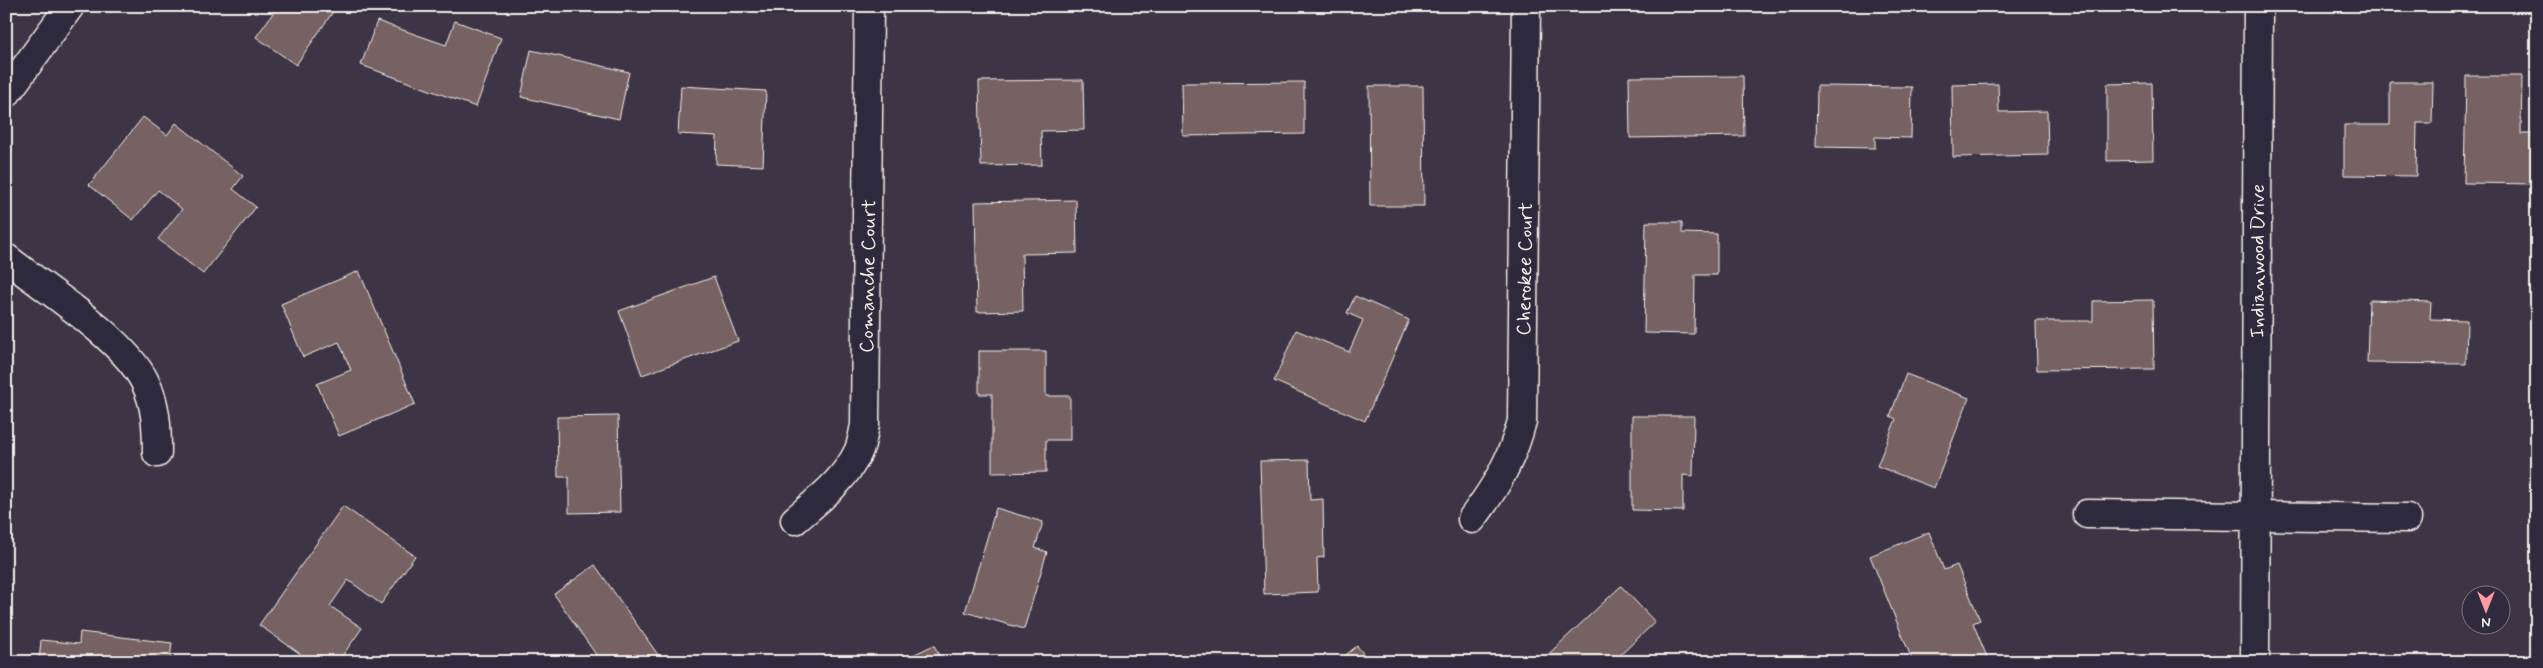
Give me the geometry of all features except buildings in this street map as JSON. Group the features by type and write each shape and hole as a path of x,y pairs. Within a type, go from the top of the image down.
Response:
{"street":[{"path":"6,94 70,6"},
{"name":"Comanche Court","path":"795,520 828,491 847,469 859,451 865,425 869,6"},
{"name":"Cherokee Court","path":"1472,519 1501,477 1515,450 1522,421 1526,6"},
{"name":"Indianwood Drive","path":"2255,662 2258,6"},
{"path":"6,258 114,342 131,361 145,381 151,398 156,419 157,453"},
{"path":"2087,514 2406,518"}]}
